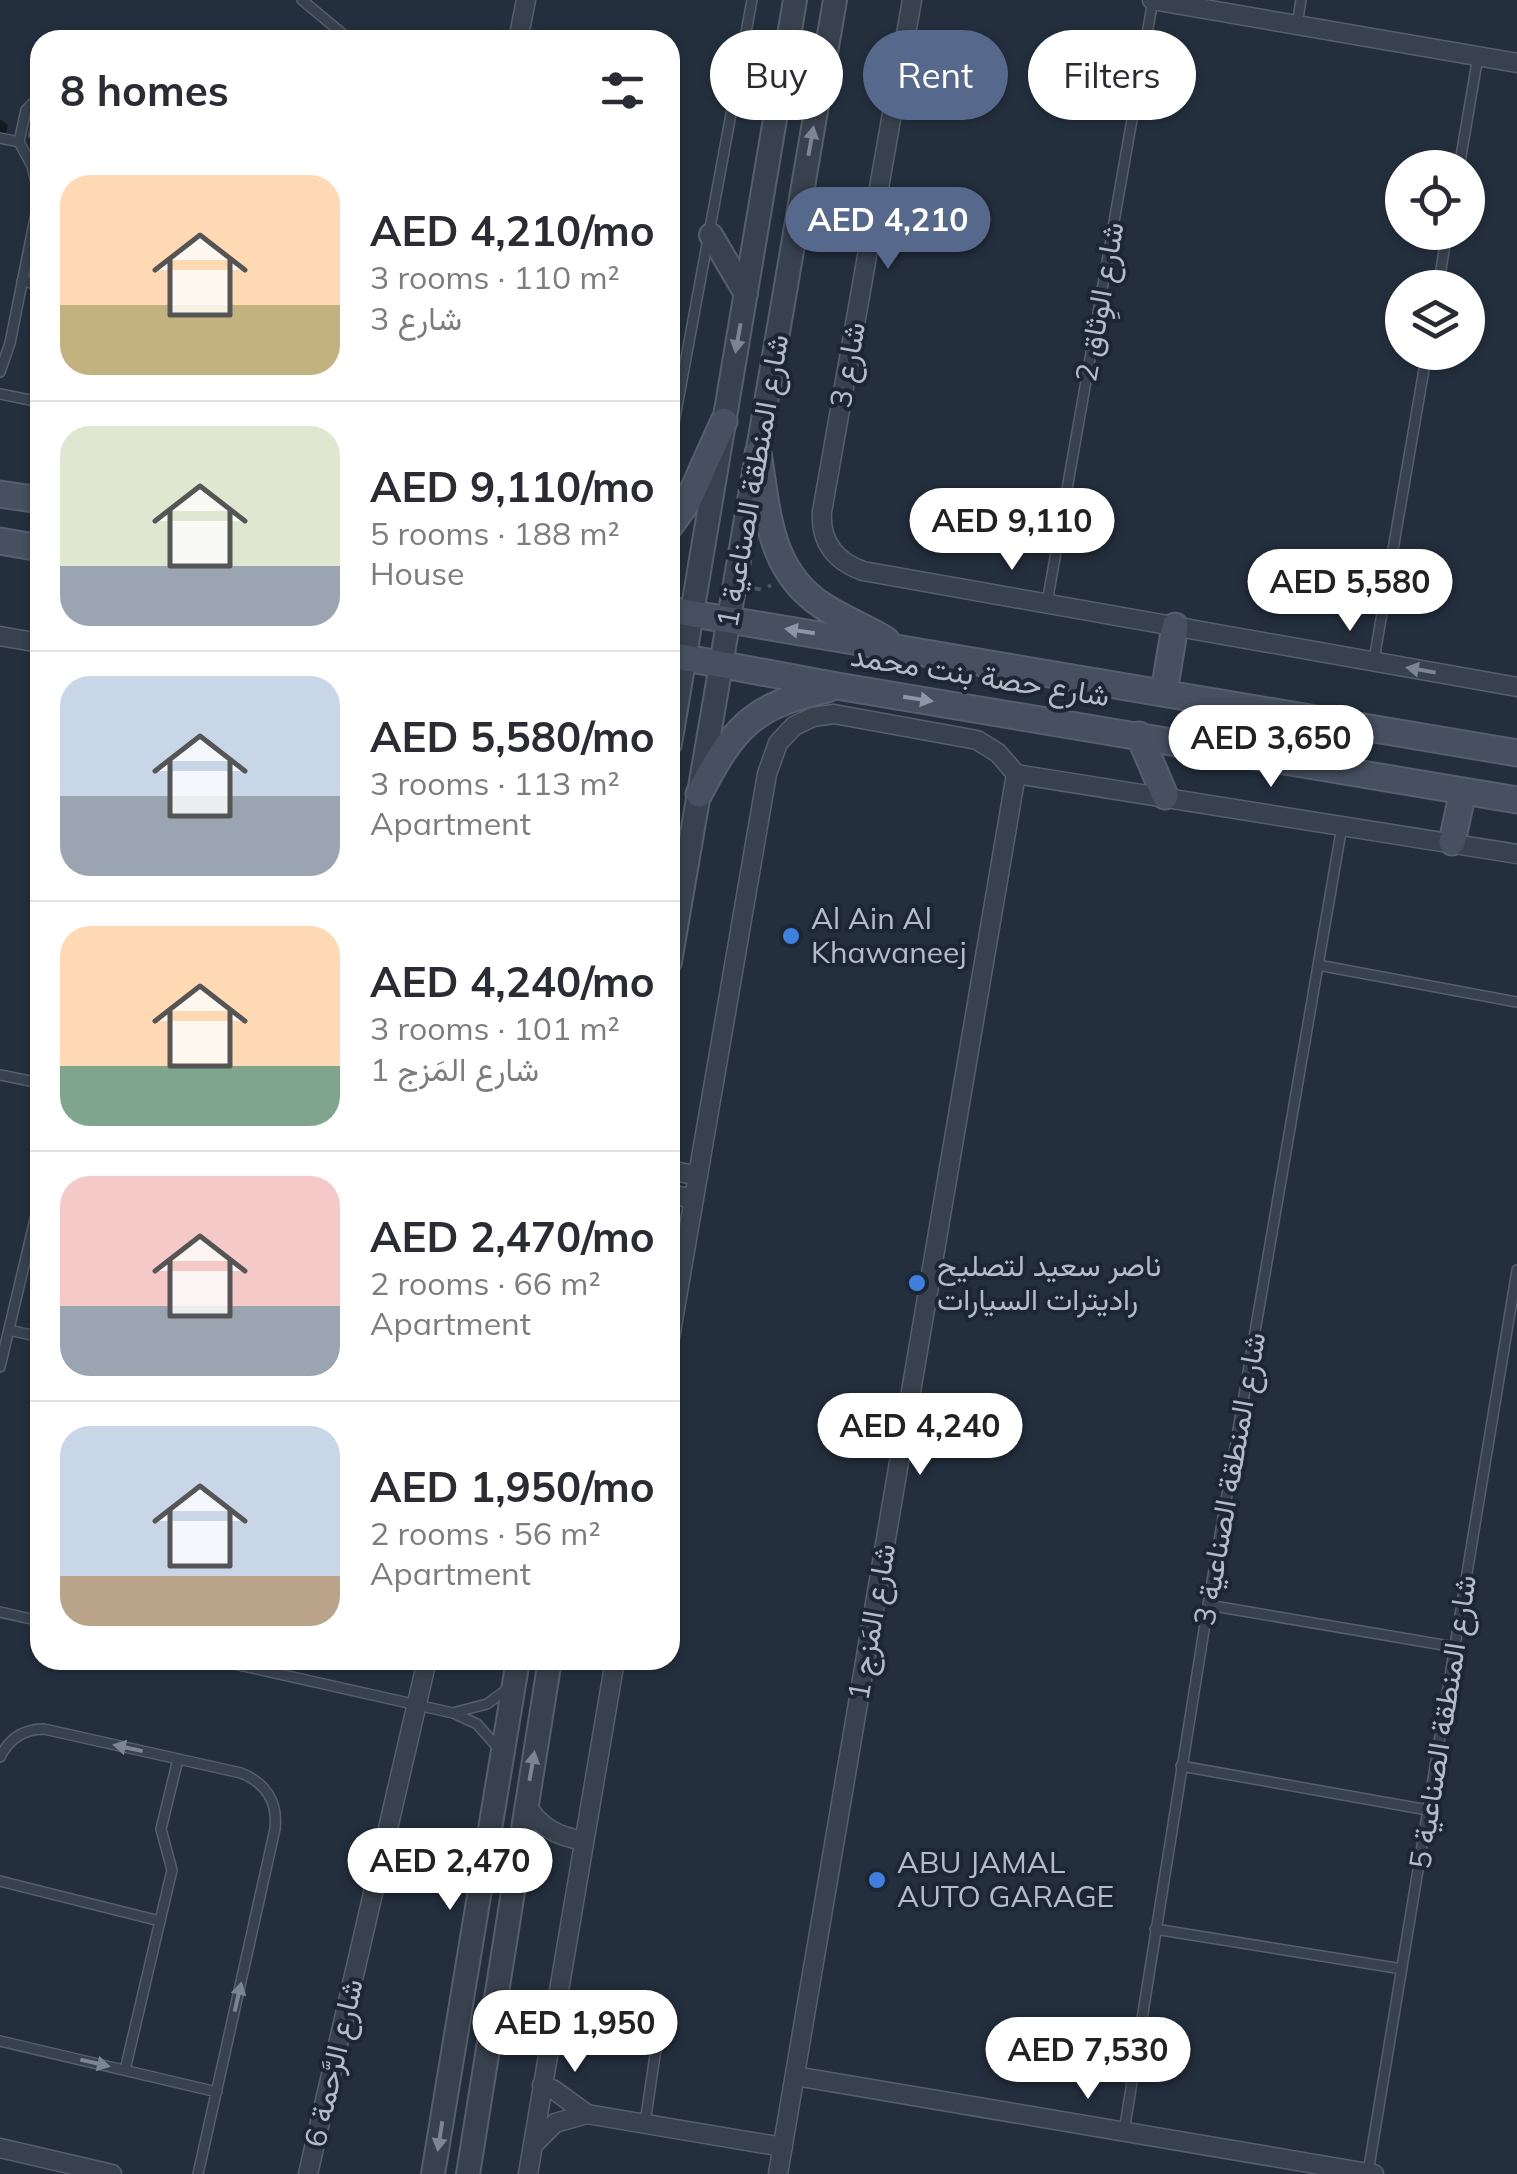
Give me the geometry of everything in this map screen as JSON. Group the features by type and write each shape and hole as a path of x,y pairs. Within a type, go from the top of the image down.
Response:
{"main road":[{"path":"680,512 724,421"},
{"path":"758,453 768,524 788,574 813,599 898,648"},
{"path":"0,494 30,498"},
{"path":"0,541 30,546"},
{"name":"شارع حصة بنت محمد","path":"681,612 1517,754"},
{"path":"1164,692 1176,626"},
{"name":"شارع حصة بنت محمد","path":"680,657 1517,800"},
{"path":"699,794 720,752 752,718 781,702 838,686"},
{"path":"1139,735 1165,796"},
{"path":"1452,842 1463,791"}],"street":[{"path":"520,30 526,0"},
{"name":"شارع المنطقة الصناعية 1","path":"681,612 724,421 795,0"},
{"name":"شارع المنطقة الصناعية 1","path":"680,904 835,0"},
{"name":"شارع 3","path":"912,0 822,512 824,536 831,550 845,563 863,570 1047,604"},
{"path":"1152,0 1517,63"},
{"path":"711,235 746,294"},
{"path":"1047,604 1517,687"},
{"path":"0,638 30,642"},
{"path":"680,1280 766,774 772,753 785,734 803,721 834,714 966,737 988,746 1016,774 1517,854"},
{"name":"شارع المَزج 1","path":"778,2174 1016,774"},
{"path":"680,1172 698,1176"},
{"path":"680,1196 694,1198"},
{"name":"شارع الرَّحمة 6","path":"308,2174 424,1670"},
{"path":"468,2174 548,1670"},
{"path":"528,2174 613,1670"},
{"path":"433,2174 516,1671"},
{"path":"526,1805 540,1823 559,1836 584,1841"},
{"path":"518,1854 537,1842 559,1836"},
{"path":"795,2076 1371,2174"},
{"path":"542,2085 588,2114"},
{"path":"532,2148 555,2123 588,2114 783,2146"},
{"path":"0,2148 61,2168 112,2174"}],"lane":[{"path":"302,0 338,30"},
{"path":"680,394 752,0"},
{"name":"شارع الوِثاق 2","path":"1047,604 1152,0"},
{"path":"1296,25 1301,0"},
{"path":"1461,150 1478,56"},
{"path":"30,106 18,142 30,163"},
{"path":"0,138 18,142"},
{"path":"0,372 30,243"},
{"path":"22,281 30,283"},
{"path":"1374,662 1424,370"},
{"path":"0,394 30,400"},
{"name":"شارع المنطقة الصناعية 3","path":"1124,2132 1208,1605 1342,826"},
{"path":"1318,965 1517,1002"},
{"path":"0,1074 30,1081"},
{"path":"0,1367 30,1239"},
{"name":"شارع المنطقة الصناعية 5","path":"1371,2174 1517,1270"},
{"path":"8,1330 30,1335"},
{"path":"1208,1605 1455,1647"},
{"path":"0,1612 30,1618"},
{"path":"262,1670 453,1713 488,1732 502,1754"},
{"path":"453,1713 487,1704 516,1671"},
{"path":"0,1757 6,1745 20,1734 44,1730 252,1778 268,1792 276,1810 275,1829 198,2174"},
{"path":"125,2070 172,1870 160,1829 178,1759"},
{"path":"1182,1766 1428,1810"},
{"path":"0,1881 160,1921"},
{"path":"1155,1929 1402,1969"},
{"path":"556,2002 641,2016 650,2023 658,2042 645,2124"},
{"path":"0,2041 217,2092"}],"place":[{"name":"Al Ain Al Khawaneej","path":"791,936"},
{"name":"ناصر سعيد لتصليح راديترات السيارات","path":"917,1283"},
{"name":"ABU JAMAL AUTO GARAGE","path":"877,1880"}]}
